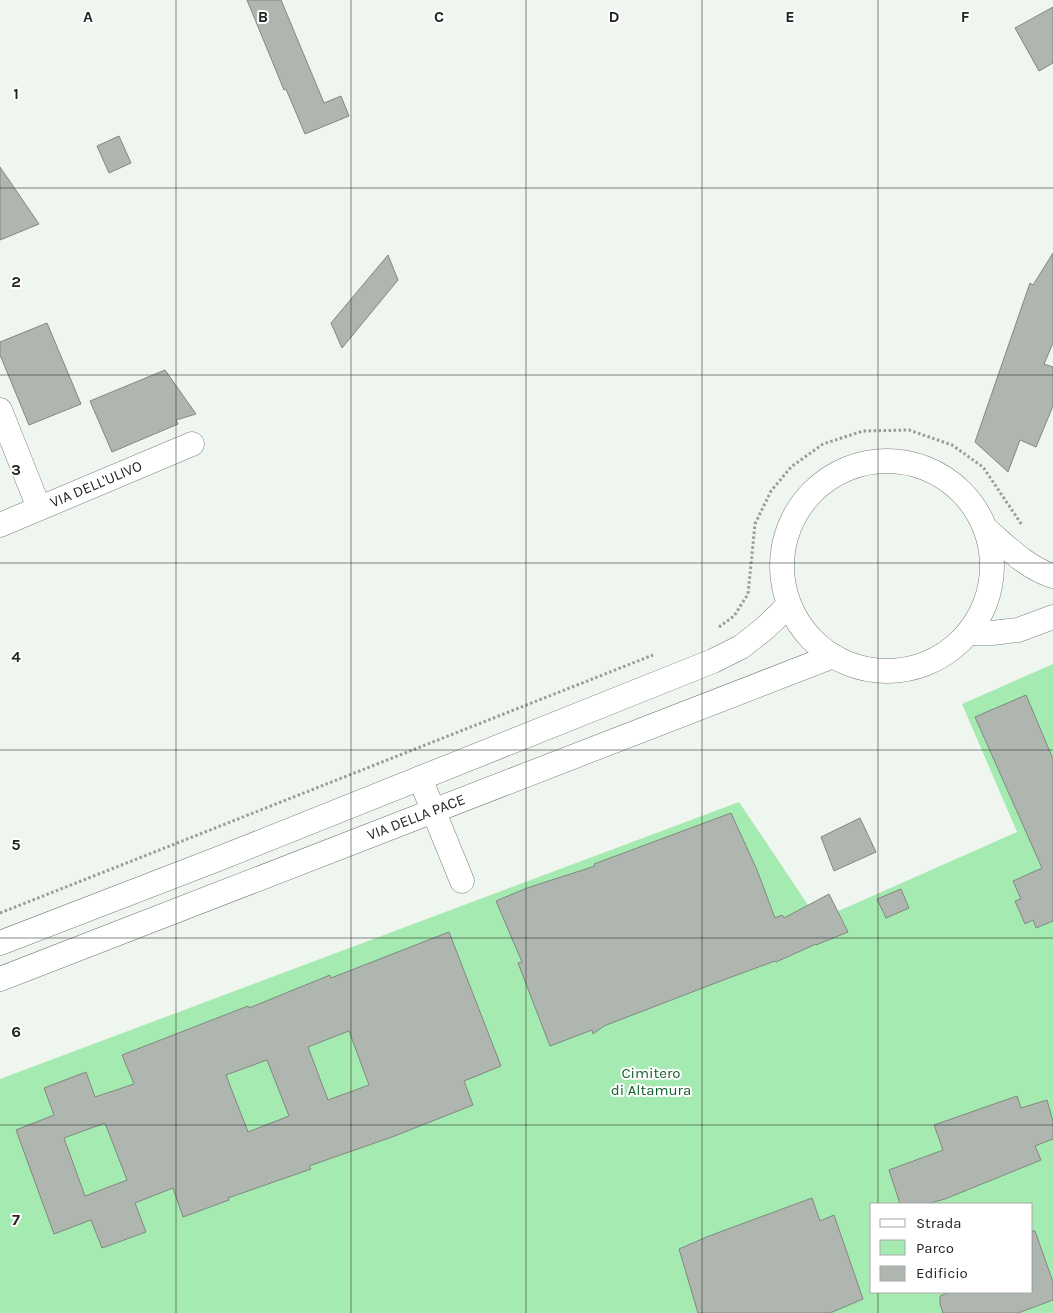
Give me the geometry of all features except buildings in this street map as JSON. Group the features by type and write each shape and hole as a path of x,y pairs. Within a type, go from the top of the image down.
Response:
{"street":[{"path":"0,410 40,508"},
{"name":"VIA DELL'ULIVO","path":"0,525 192,444"},
{"path":"895,460 924,467 951,482 973,503 987,530 993,566 986,602 969,633 946,653 920,666 890,671 861,668 833,656 807,634 789,605 782,575 783,545 794,516 812,492 836,474 857,465 895,460"},
{"path":"987,530 1026,563 1053,576"},
{"path":"0,943 713,661 741,647 764,629 789,605"},
{"path":"969,633 1018,630 1053,617"},
{"name":"VIA DELLA PACE","path":"0,979 833,656"},
{"path":"420,778 462,881"}],"path":[{"path":"715,630 734,616 748,594 754,524 771,491 791,466 823,444 863,431 909,430 952,445 983,468 1026,530"},
{"path":"0,913 659,652"}],"green space":[{"name":"Cimitero di Altamura","path":"1053,664 1053,1313 0,1313 0,1079 739,802 818,920 1017,832 962,704"}]}
